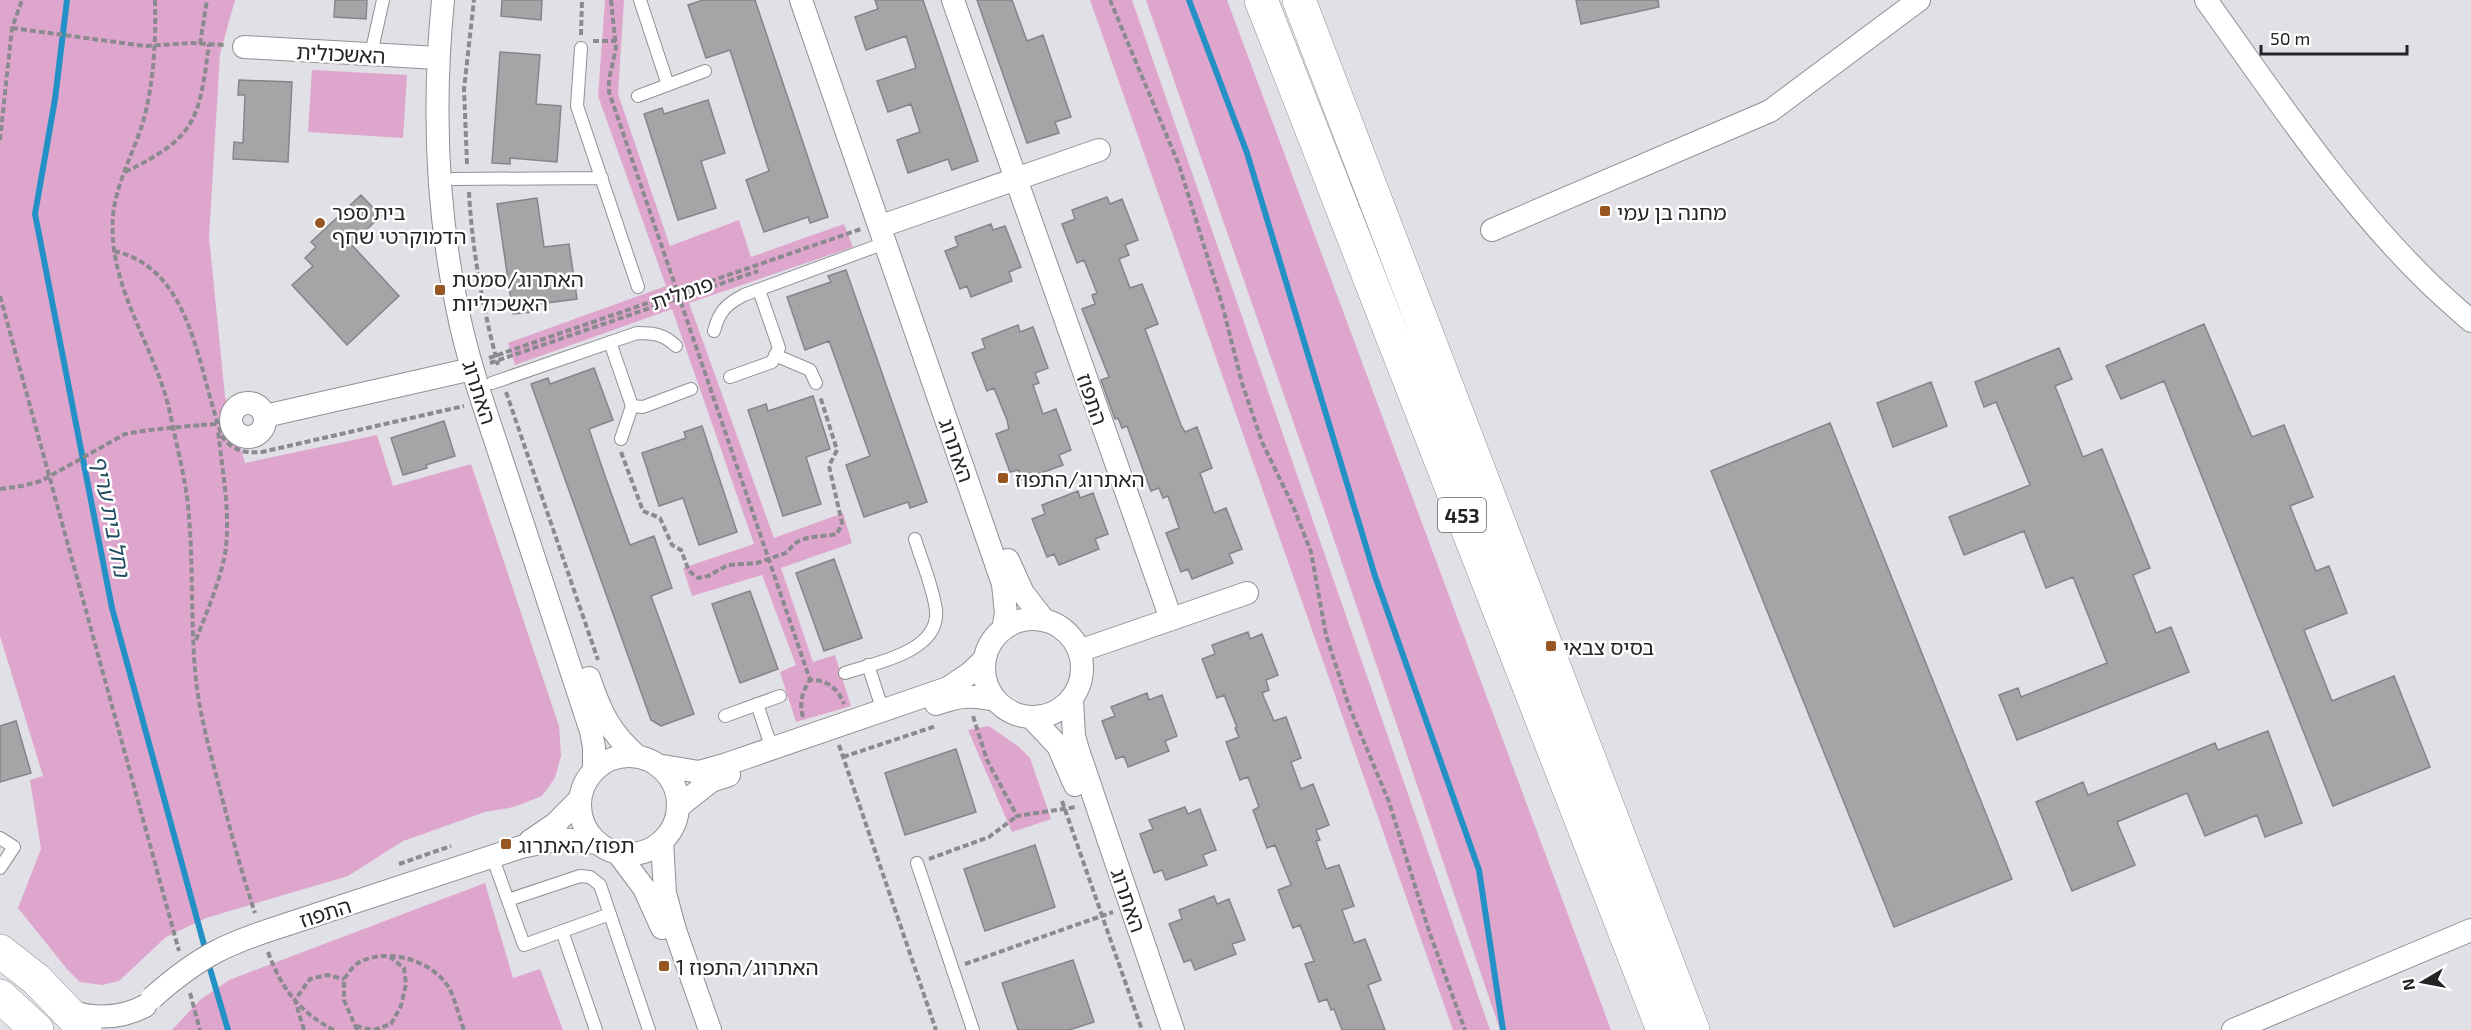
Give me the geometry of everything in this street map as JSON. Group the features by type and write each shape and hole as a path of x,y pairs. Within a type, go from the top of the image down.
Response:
{"main road":[{"name":"453","path":"1261,0 1663,1030"},
{"name":"453","path":"1299,0 1693,1030"},
{"path":"0,951 36,979 76,1020"},
{"path":"0,996 37,1030"}],"street":[{"name":"האתרוג","path":"443,0 438,58 438,124 443,217 456,306 484,376 599,705 608,725 619,741 647,761"},
{"name":"האתרוג","path":"457,0 450,104 453,179 463,266 484,376 591,731 594,771"},
{"name":"האתרוג","path":"801,0 1014,577 1032,608 1044,620"},
{"name":"האתרוג","path":"815,0 884,230 1003,584 1006,614 1003,629"},
{"path":"953,0 1015,180"},
{"path":"1492,230 1770,111 1919,0"},
{"path":"2206,0 2292,120 2356,203 2426,280 2471,321"},
{"name":"האשכולית","path":"244,47 438,58"},
{"path":"884,230 1099,150"},
{"name":"התפוז","path":"1015,180 1171,619"},
{"path":"224,423 240,436 251,438 261,432 265,422 264,416 484,376"},
{"path":"1079,651 1247,593"},
{"path":"678,807 711,781 844,739 960,696 973,695 998,702 1019,716 1031,717 1055,712 1072,699 1082,676 1079,651 1066,631 1044,620 1022,620 1003,629 994,637 985,659 985,679 998,702"},
{"path":"698,1030 652,903 644,888 608,847 586,829 582,819 580,799 584,786 594,771 615,757 647,761 680,771 699,772 808,736 844,739 883,711 948,688 969,674 985,659"},
{"name":"האתרוג","path":"1072,699 1074,736 1078,750 1173,1030"},
{"name":"האתרוג","path":"1031,717 1058,746 1069,805 1158,1030"},
{"path":"608,847 642,852 662,841 671,830 678,807 674,786 647,761"},
{"name":"התפוז","path":"521,847 555,824 580,799"},
{"name":"התפוז","path":"76,1020 83,1016 101,1017 131,1013 149,1002 182,972 214,951 492,856 521,847 561,839 608,847"},
{"path":"662,841 665,893 675,930 710,1030"},
{"path":"2233,1030 2471,930"},
{"name":"התפוז","path":"132,1030 134,1022 149,1002"}],"lane":[{"path":"371,54 383,0"},
{"path":"640,0 668,85"},
{"path":"581,44 577,106 638,287"},
{"path":"638,96 705,71"},
{"path":"453,179 602,178"},
{"path":"714,331 717,316 728,304 884,230"},
{"path":"730,377 772,362 778,348 759,290"},
{"path":"484,376 637,333 653,333 668,337 676,346"},
{"path":"610,342 632,406 621,439"},
{"path":"775,355 810,370 816,383"},
{"path":"632,406 643,407 691,389"},
{"path":"845,673 910,651 924,641 933,628 936,609 915,539"},
{"path":"868,665 883,711"},
{"path":"725,716 780,696"},
{"path":"757,705 772,749"},
{"path":"0,838 14,847 0,868"},
{"path":"492,856 524,945 610,914"},
{"path":"917,863 973,1030"},
{"path":"508,900 569,879 590,877 600,885 649,1030"},
{"path":"561,931 596,1030"}],"path":[{"path":"0,140 12,28 22,0"},
{"path":"155,0 154,45 143,120 124,172 113,215 114,251 123,290 171,414 188,506 196,681 207,739 239,865 258,921"},
{"path":"200,44 207,0"},
{"path":"582,0 581,44 616,41"},
{"path":"610,0 616,41 609,92 810,680 804,691 800,707 808,736"},
{"path":"1110,0 1179,165 1222,304 1242,383 1262,442 1293,506 1311,552 1326,635 1349,706 1389,802 1429,931 1465,1030"},
{"path":"12,28 154,45 209,44 244,47"},
{"path":"124,172 156,157 180,138 190,126 199,105 209,44"},
{"name":"פומלית","path":"679,296 884,230"},
{"path":"224,423 223,438 230,446 244,453 262,452 484,376 679,296 831,246"},
{"path":"114,251 130,254 154,272 178,302 224,423 226,548 195,642"},
{"path":"0,296 182,961"},
{"path":"621,439 621,455 643,511 660,518 672,546 681,550 689,571 698,578 708,576 728,565 769,560 788,552 793,543 803,538 837,534 842,523 829,466 837,450 816,383"},
{"path":"0,489 41,481 125,434 224,423"},
{"path":"810,680 822,680 830,684 841,697 844,739 936,1030"},
{"path":"998,702 972,714 987,760 1017,816"},
{"path":"844,739 940,724"},
{"path":"917,863 989,837 1017,816 1069,805 1110,913 1142,1030"},
{"path":"953,969 1110,913"},
{"path":"265,944 285,990 315,1020 334,1030"},
{"path":"388,955 404,968 406,984 401,1006 391,1024 373,1030 356,1028 344,1000 344,979 359,962 388,955 414,960 438,976 450,990 464,1030"},
{"path":"295,1000 310,979 327,975 344,979"},
{"path":"188,984 200,1030"},
{"path":"295,1000 304,1030"}],"shaded area":[{"path":"0,0 235,0 220,54 209,237 225,396 245,463 377,435 393,486 471,464 559,726 561,756 555,778 542,796 514,807 485,812 403,841 348,876 206,918 166,937 119,981 102,985 80,982 18,908 41,849 30,780 43,776 0,636"},
{"path":"605,0 624,0 618,94 670,246 739,220 751,257 844,224 853,247 689,303 774,538 843,513 852,543 781,568 813,662 835,655 851,706 796,722 780,672 796,665 762,575 692,596 683,568 754,544 672,309 515,365 508,343 666,286 598,96"},
{"path":"1090,0 1132,0 1490,1030 1453,1030"},
{"path":"1146,0 1227,0 1611,1030 1500,1030 1323,507"},
{"path":"312,70 407,75 403,138 308,132"},
{"path":"989,726 1019,747 1030,758 1051,819 1012,832 968,730"},
{"path":"485,883 513,978 540,969 563,1030 172,1030 200,1000 229,980"}],"building":[{"path":"335,0 367,0 366,19 334,17"},
{"path":"502,0 542,0 541,20 501,16"},
{"path":"703,0 755,0 828,217 810,223 808,217 764,232 746,180 769,171 730,50 706,58 688,5"},
{"path":"875,0 923,0 978,161 952,170 948,159 908,173 897,140 920,132 911,104 888,112 877,81 916,68 906,36 866,50 855,17 878,9"},
{"path":"977,0 1012,0 1027,41 1043,35 1071,117 1055,122 1059,133 1027,143"},
{"path":"1576,0 1658,0 1659,7 1581,24"},
{"path":"500,52 540,55 536,104 561,106 557,162 510,158 510,164 492,163"},
{"path":"239,80 292,82 288,162 233,159 234,142 243,143 245,95 238,95"},
{"path":"708,100 725,153 701,161 716,208 678,220 644,114 662,108 664,114"},
{"path":"361,195 381,216 351,244 399,296 347,345 292,285 313,266 305,258 316,247 311,242"},
{"path":"1107,197 1110,204 1122,199 1138,240 1125,245 1129,255 1119,259 1130,288 1142,284 1158,324 1145,329 1181,425 1185,432 1197,427 1212,468 1200,473 1214,513 1226,508 1242,549 1229,554 1233,563 1192,579 1188,569 1181,572 1166,533 1179,528 1168,496 1163,498 1159,488 1151,491 1127,426 1122,428 1118,418 1115,419 1101,380 1109,377 1082,309 1095,304 1092,295 1097,293 1084,260 1077,263 1062,224 1075,219 1072,210"},
{"path":"537,198 544,247 569,244 577,299 531,305 532,312 513,314 497,204"},
{"path":"991,224 993,230 1005,226 1021,267 1009,272 1012,281 971,297 967,286 960,289 945,251 958,246 955,237"},
{"path":"846,270 927,502 910,508 908,502 864,517 846,465 870,456 829,341 805,350 787,297 831,282 828,276"},
{"path":"2204,324 2252,437 2284,425 2313,497 2290,506 2316,571 2329,566 2347,613 2304,630 2332,701 2394,676 2430,767 2333,806 2164,381 2121,399 2106,366"},
{"path":"1018,325 1020,332 1033,327 1048,368 1035,373 1039,383 1033,385 1043,414 1056,409 1071,450 1059,455 1063,465 1022,480 1018,470 1010,472 996,434 1009,429 1007,420 994,388 987,391 972,353 985,348 982,339"},
{"path":"2059,348 2072,379 2055,386 2083,457 2102,449 2150,568 2133,575 2156,633 2171,627 2189,672 2017,740 1999,695 2018,688 2021,697 2107,663 2073,577 2046,588 2024,531 1964,555 1949,517 2030,485 1996,402 1984,407 1975,382"},
{"path":"594,368 613,420 589,429 605,476 630,545 654,536 672,588 651,596 694,714 661,726 651,720 531,384 548,378 550,384"},
{"path":"1931,382 1947,426 1893,447 1877,403"},
{"path":"813,396 830,449 806,457 821,504 783,516 748,410 766,404 768,411"},
{"path":"444,421 455,456 403,475 391,438"},
{"path":"1830,423 2012,879 1894,927 1711,471"},
{"path":"702,426 737,532 699,545 683,498 659,506 642,453 686,438 684,432"},
{"path":"1078,491 1080,498 1093,493 1108,534 1095,539 1099,549 1059,565 1054,554 1047,557 1032,519 1045,514 1042,505"},
{"path":"834,559 862,638 824,651 796,573"},
{"path":"750,591 778,669 740,683 712,604"},
{"path":"1248,632 1250,639 1262,634 1278,675 1266,680 1269,690 1262,693 1274,721 1286,717 1301,758 1291,762 1301,789 1313,784 1329,825 1316,830 1320,840 1316,841 1326,869 1339,865 1354,906 1342,910 1354,943 1365,939 1381,980 1368,985 1385,1030 1342,1030 1334,1009 1331,1010 1327,999 1319,1002 1305,964 1314,961 1300,925 1293,928 1278,890 1291,885 1275,845 1267,848 1253,810 1259,807 1248,777 1240,780 1226,742 1239,737 1235,728 1237,727 1224,695 1217,698 1202,659 1215,654 1212,645"},
{"path":"1147,693 1149,700 1162,695 1177,736 1165,741 1169,751 1128,767 1124,756 1116,759 1102,721 1115,716 1111,707"},
{"path":"16,721 31,773 0,782 0,726"},
{"path":"2268,731 2302,823 2265,837 2257,815 2205,836 2187,793 2117,822 2135,865 2072,891 2036,802 2083,782 2088,795 2215,743 2218,750"},
{"path":"956,749 976,812 905,835 885,773"},
{"path":"1185,807 1188,814 1200,809 1216,850 1203,855 1207,865 1166,880 1162,870 1154,873 1140,834 1153,829 1149,820"},
{"path":"1035,845 1055,907 985,931 964,869"},
{"path":"1214,896 1217,904 1229,899 1245,940 1232,944 1236,954 1195,970 1191,960 1184,962 1169,924 1182,919 1179,910"},
{"path":"1073,960 1094,1022 1069,1030 1018,1030 1002,983"}],"waterway":[{"name":"נחל בית עריף","path":"67,0 55,99 35,214 112,608 206,952"},
{"path":"1189,0 1247,153 1375,576 1479,870 1503,1030"},
{"name":"נחל בית עריף","path":"208,962 228,1030"}],"place":[{"name":"מחנה בן עמי","path":"1605,211"},
{"name":"בית ספר הדמוקרטי שחף","path":"320,223"},
{"name":"האתרוג/סמטת האשכוליות","path":"440,290"},
{"name":"האתרוג/התפוז","path":"1003,478"},
{"name":"בסיס צבאי","path":"1551,646"},
{"name":"תפוז/האתרוג","path":"506,844"},
{"name":"האתרוג/התפוז 1","path":"664,966"}]}
